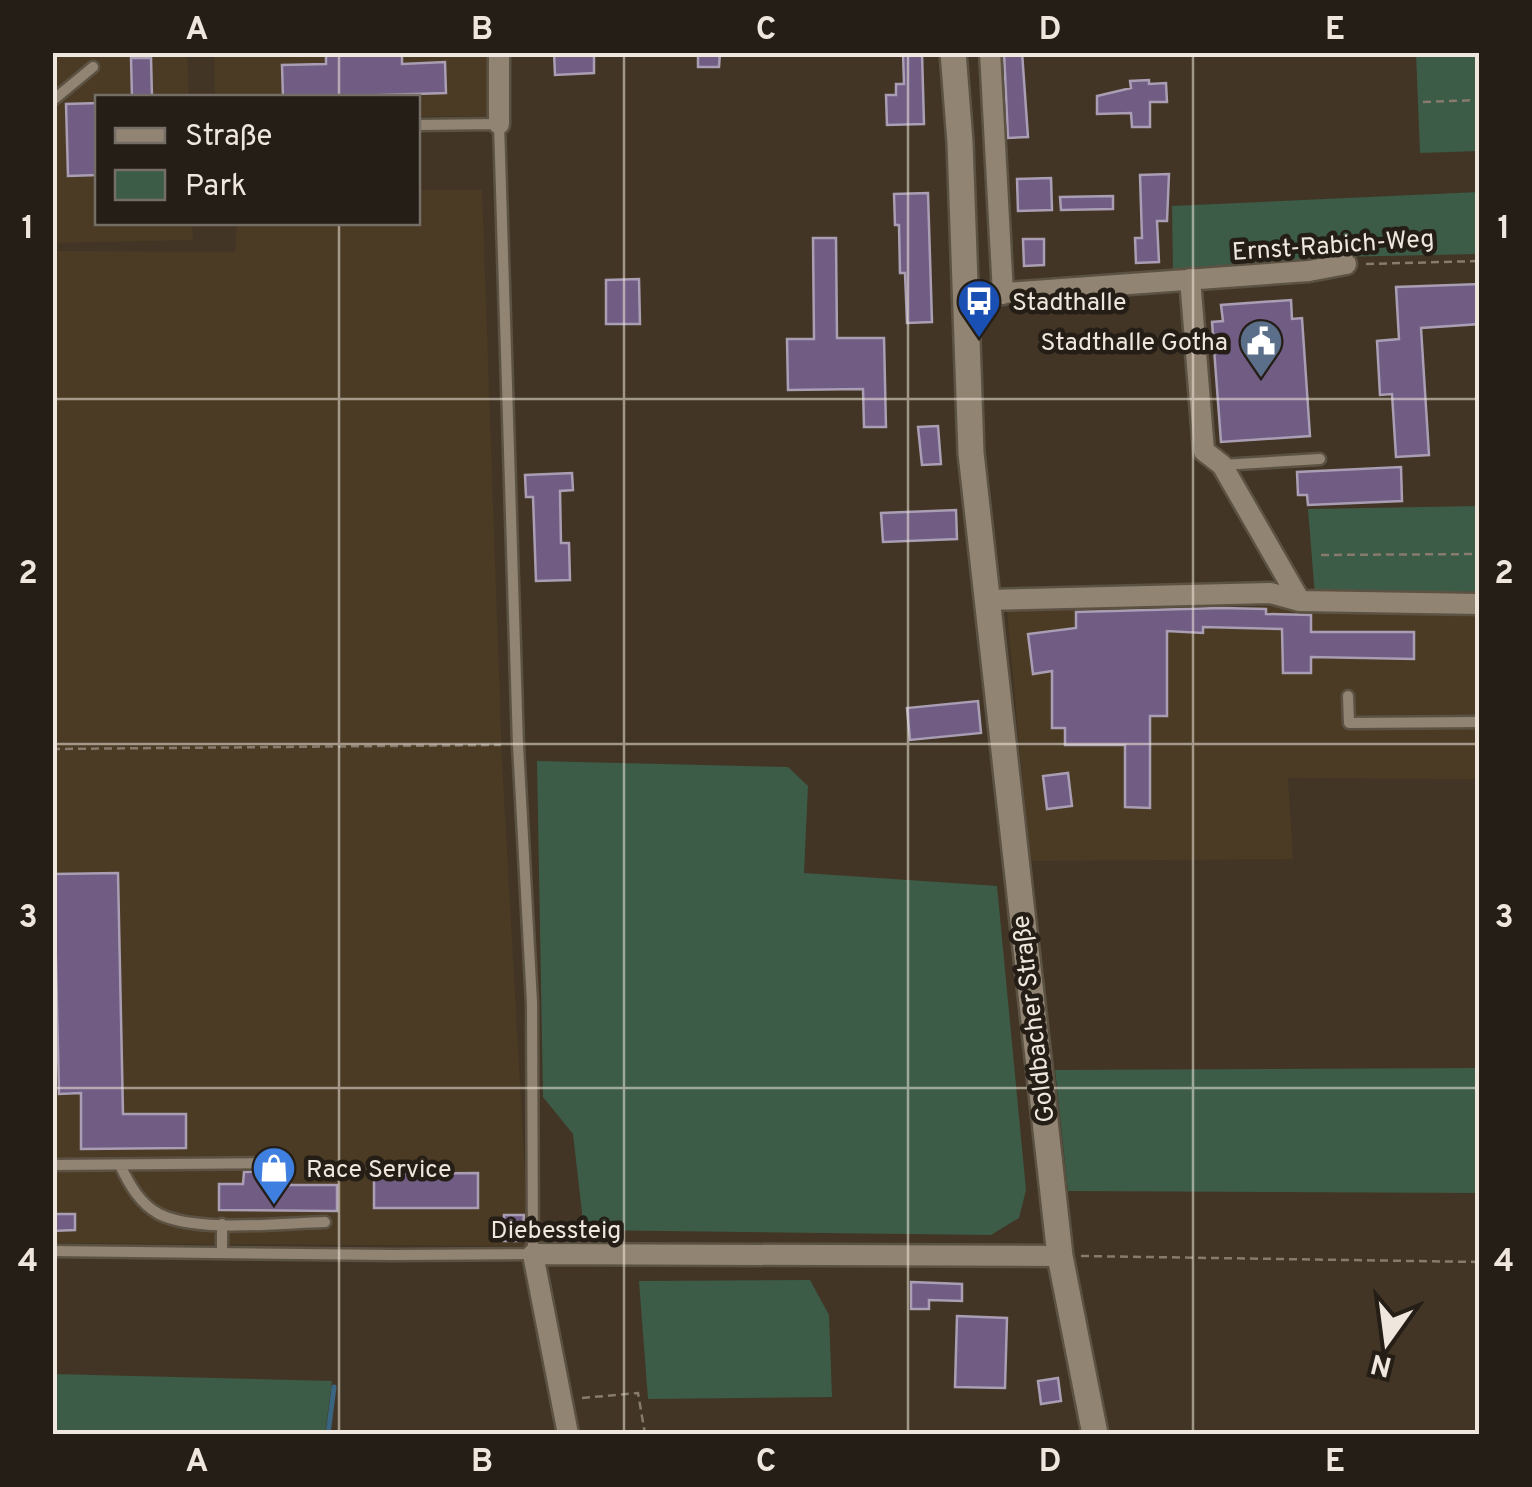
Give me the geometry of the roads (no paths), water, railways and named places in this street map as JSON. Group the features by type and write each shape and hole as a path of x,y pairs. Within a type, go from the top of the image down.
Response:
{"main road":[{"name":"Goldbacher Straße","path":"954,52 971,453 1060,1256 1095,1434"}],"street":[{"path":"499,52 499,124"},
{"path":"963,296 1003,294 990,52"},
{"name":"Ernst-Rabich-Weg","path":"1003,294 1309,271 1346,264"},
{"path":"1190,279 1204,451 1222,464 1300,601"},
{"path":"986,600 1270,592 1300,601 1480,604"},
{"path":"534,1254 568,1434"},
{"name":"Diebessteig","path":"534,1254 1060,1256"}],"lane":[{"path":"52,101 93,67"},
{"path":"420,125 499,124 518,745 532,1003 534,1254"},
{"path":"1222,464 1320,459"},
{"path":"1348,696 1348,723 1480,722"},
{"path":"52,1165 279,1163"},
{"path":"120,1166 132,1190 156,1213 185,1224 325,1222"},
{"path":"222,1224 222,1253"},
{"name":"Diebessteig","path":"52,1251 534,1254"}],"waterway":[{"path":"328,1434 334,1387"}],"place":[{"name":"Stadthalle","path":"979,339"},
{"name":"Stadthalle Gotha","path":"1261,379"},
{"name":"Race Service","path":"274,1206"}]}
